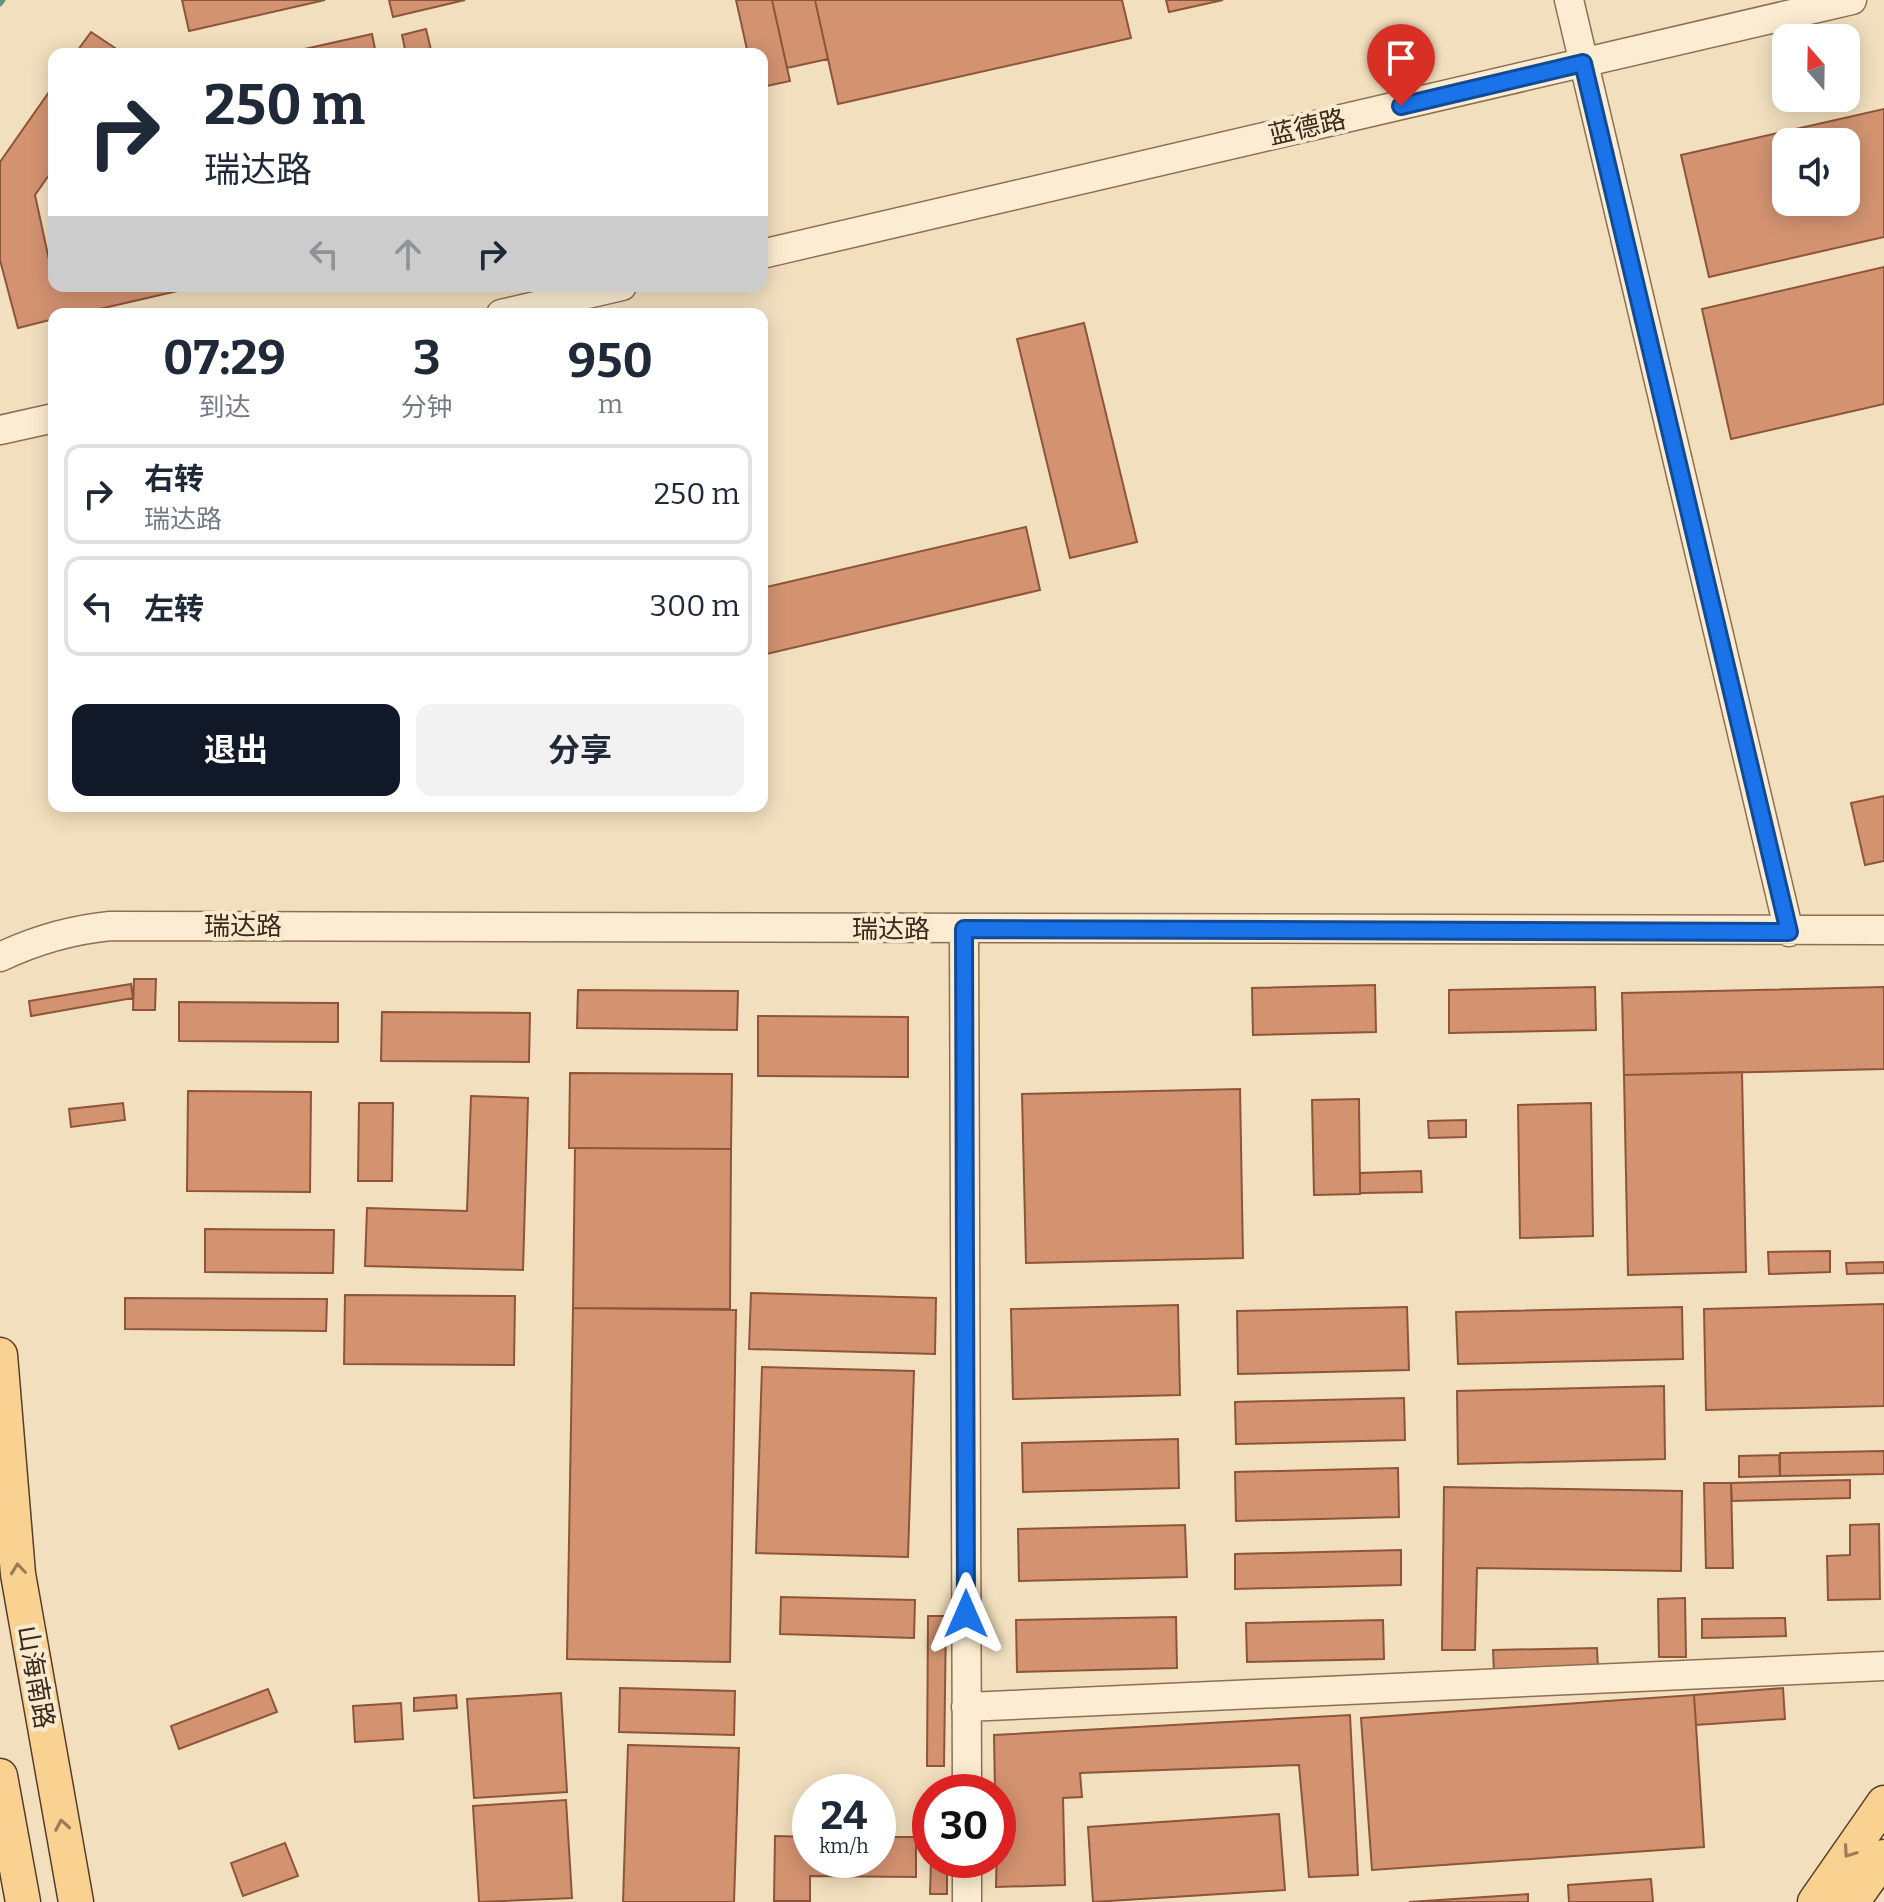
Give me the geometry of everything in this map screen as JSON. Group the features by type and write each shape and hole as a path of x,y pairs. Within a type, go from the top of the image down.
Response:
{"main road":[{"name":"山海南路","path":"0,1355 18,1574 76,1902"},
{"path":"0,1776 23,1902"},
{"path":"1815,1902 1884,1803"},
{"path":"1852,1902 1884,1857"}],"street":[{"path":"1569,0 1789,932"},
{"name":"蓝德路","path":"768,253 1852,0"},
{"path":"527,308 596,292"},
{"path":"0,430 48,419"},
{"name":"瑞达路","path":"0,957 34,941 74,929 110,926 1884,930"},
{"path":"964,929 967,1774"},
{"path":"966,1707 1884,1666"},
{"path":"967,1878 967,1902"}],"building":[{"path":"182,0 325,0 189,31"},
{"path":"389,0 465,0 393,17"},
{"path":"736,0 772,0 790,81 768,86 768,48 747,48"},
{"path":"772,0 815,0 828,59 787,68"},
{"path":"815,0 1122,0 1131,38 838,104"},
{"path":"1166,0 1223,0 1169,12"},
{"path":"426,29 431,48 405,48 402,35"},
{"path":"91,32 115,48 79,48"},
{"path":"372,34 375,48 309,48"},
{"path":"48,94 48,177 35,195 48,255 48,292 173,292 104,308 48,308 48,320 18,328 0,260 0,162"},
{"path":"1884,109 1884,237 1709,277 1681,155 1772,134 1772,216 1860,216 1860,128 1800,128"},
{"path":"1884,267 1884,404 1731,439 1702,309"},
{"path":"1084,323 1137,542 1070,558 1017,339"},
{"path":"1026,527 1040,590 768,654 768,587"},
{"path":"1884,796 1884,861 1865,865 1851,803"},
{"path":"134,979 156,979 155,1010 133,1010"},
{"path":"131,984 133,998 31,1016 29,1001"},
{"path":"1375,985 1376,1032 1253,1035 1252,988"},
{"path":"1595,987 1596,1030 1449,1033 1449,990"},
{"path":"1884,987 1884,1069 1624,1075 1622,993"},
{"path":"578,990 738,991 737,1030 577,1028"},
{"path":"179,1002 338,1003 338,1042 179,1041"},
{"path":"382,1012 530,1013 529,1062 381,1061"},
{"path":"758,1016 908,1017 908,1077 758,1076"},
{"path":"1742,1072 1746,1272 1628,1275 1624,1075"},
{"path":"570,1073 732,1074 731,1149 569,1148"},
{"path":"1240,1089 1243,1258 1026,1263 1022,1094"},
{"path":"188,1091 311,1092 310,1192 187,1191"},
{"path":"471,1096 528,1098 523,1270 365,1266 367,1208 467,1211"},
{"path":"1359,1099 1360,1194 1314,1195 1312,1100"},
{"path":"123,1103 125,1120 71,1127 69,1109"},
{"path":"359,1103 393,1103 392,1181 358,1181"},
{"path":"1591,1103 1593,1236 1520,1238 1518,1105"},
{"path":"1466,1120 1466,1137 1429,1138 1428,1121"},
{"path":"575,1148 731,1149 730,1309 573,1308"},
{"path":"1421,1171 1422,1192 1360,1193 1360,1173"},
{"path":"205,1229 334,1230 333,1273 205,1272"},
{"path":"1830,1251 1830,1272 1769,1274 1768,1252"},
{"path":"1884,1262 1884,1273 1847,1274 1846,1263"},
{"path":"751,1293 936,1298 935,1354 749,1349"},
{"path":"345,1295 515,1296 514,1365 344,1364"},
{"path":"125,1298 327,1299 326,1331 125,1329"},
{"path":"1884,1304 1884,1406 1706,1410 1704,1309"},
{"path":"1178,1305 1180,1395 1013,1399 1011,1309"},
{"path":"1407,1307 1409,1370 1238,1374 1237,1311"},
{"path":"1682,1307 1683,1359 1458,1364 1456,1312"},
{"path":"573,1308 736,1310 730,1662 567,1659"},
{"path":"762,1367 914,1371 908,1557 756,1553"},
{"path":"1664,1386 1665,1459 1458,1464 1457,1391"},
{"path":"1404,1398 1405,1440 1236,1444 1235,1402"},
{"path":"1178,1439 1179,1488 1023,1492 1022,1443"},
{"path":"1884,1451 1884,1474 1780,1476 1780,1453"},
{"path":"1779,1455 1780,1476 1739,1477 1739,1456"},
{"path":"1398,1468 1399,1517 1236,1521 1235,1472"},
{"path":"1850,1480 1850,1498 1732,1501 1731,1483"},
{"path":"1704,1483 1731,1483 1733,1568 1706,1568"},
{"path":"1444,1487 1682,1491 1681,1571 1477,1568 1475,1650 1442,1650"},
{"path":"1879,1524 1880,1599 1828,1600 1827,1556 1850,1555 1850,1525"},
{"path":"1185,1525 1187,1577 1019,1581 1018,1529"},
{"path":"1401,1550 1401,1585 1235,1589 1235,1554"},
{"path":"781,1597 915,1600 914,1638 780,1634"},
{"path":"1685,1598 1686,1657 1659,1657 1658,1599"},
{"path":"928,1616 946,1616 944,1766 927,1766"},
{"path":"1176,1617 1177,1668 1017,1672 1016,1620"},
{"path":"1785,1618 1786,1636 1702,1638 1702,1619"},
{"path":"1383,1620 1384,1659 1247,1662 1246,1623"},
{"path":"1597,1648 1598,1670 1494,1672 1493,1650"},
{"path":"620,1688 735,1691 734,1735 619,1732"},
{"path":"1783,1688 1785,1719 1696,1725 1694,1695"},
{"path":"268,1689 277,1712 179,1749 171,1726"},
{"path":"561,1693 567,1792 474,1798 467,1699"},
{"path":"456,1695 457,1708 414,1711 414,1698"},
{"path":"1694,1695 1704,1847 1372,1870 1361,1718"},
{"path":"401,1703 403,1739 355,1742 353,1706"},
{"path":"1350,1715 1358,1875 1309,1877 1299,1765 1080,1773 1082,1797 1063,1798 1065,1885 996,1887 996,1878 1016,1878 1016,1774 995,1774 994,1735"},
{"path":"628,1745 739,1748 734,1902 623,1902"},
{"path":"566,1800 572,1898 479,1902 473,1806"},
{"path":"1279,1814 1285,1890 1093,1902 1088,1827"},
{"path":"775,1836 792,1836 792,1878 810,1878 810,1901 774,1901"},
{"path":"896,1837 912,1837 912,1877 896,1877"},
{"path":"285,1843 298,1876 243,1896 231,1863"},
{"path":"930,1878 947,1878 947,1894 930,1894"},
{"path":"1651,1879 1653,1902 1569,1902 1568,1885"},
{"path":"1528,1894 1528,1902 1409,1902"}],"waterway":[{"path":"0,4 3,0"}],"route":[{"path":"966,1614 964,929 1789,932 1583,63 1401,106"}]}
